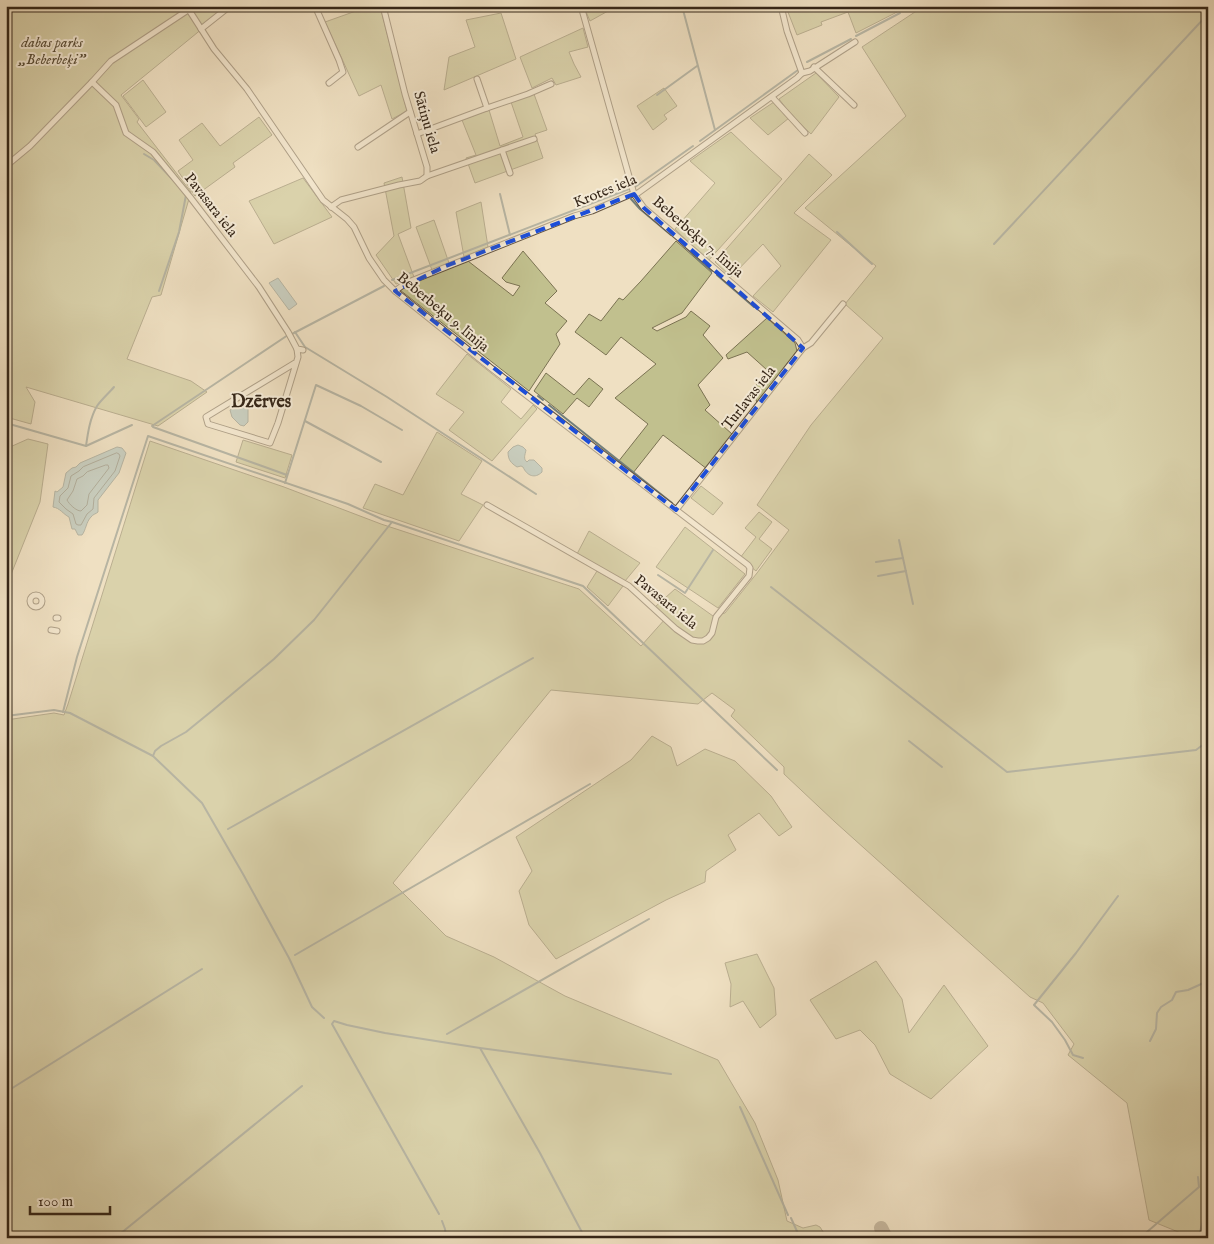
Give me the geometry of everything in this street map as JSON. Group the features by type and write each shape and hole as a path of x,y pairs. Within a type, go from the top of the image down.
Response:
{"street":[{"path":"201,29 230,6"},
{"path":"315,6 344,72 329,83"},
{"name":"Sātiņu iela","path":"331,207 341,200 420,181 427,176 427,167 410,112 383,6"},
{"name":"Beberbeķu 7. līnija","path":"581,6 634,194 644,208 798,340 803,348"},
{"path":"781,6 786,32 802,73"},
{"path":"6,166 30,146 111,61 191,8"},
{"name":"Beberbeķu 9. līnija","path":"191,8 201,29 214,49 247,89 323,200 354,227 369,258 384,280 395,291 491,368 748,565 750,570"},
{"name":"Krotes iela","path":"395,291 406,283 446,266 638,194 772,97 802,73 810,71 855,42"},
{"path":"814,68 854,105"},
{"path":"478,78 487,108"},
{"name":"Pavasara iela","path":"92,82 116,105 126,133 153,152 190,197 258,287 300,350 296,360"},
{"path":"417,134 551,84"},
{"path":"772,97 805,133"},
{"path":"358,147 410,112"},
{"path":"427,176 534,139"},
{"path":"502,150 510,173"},
{"name":"Turlavas iela","path":"676,510 803,348 811,343 844,304"},
{"path":"296,360 278,423 270,443 208,424 206,417 296,360"},
{"name":"Pavasara iela","path":"487,505 629,586 676,629 692,640 698,641 708,638 712,633 716,617 748,576 750,570"}],"highlighted area":[{"path":"634,194 644,208 803,348 676,510 395,291 446,266"}],"green space":[{"name":"dabas parks „Beberbeķi”","path":"6,6 230,6 121,95 139,119 137,122 191,192 161,295 152,297 127,359 191,381 207,392 158,426 26,387 35,402 31,424 6,417"},
{"path":"370,6 380,6 407,111 392,119 381,85 359,96 325,22"},
{"path":"585,6 617,6 590,21"},
{"path":"900,6 901,10 856,33 848,12 821,22 822,25 797,35 786,7"},
{"path":"924,6 1208,6 1208,1238 1193,1238 1149,1220 1127,1103 1068,1055 1074,1044 1043,1003 1030,997 784,774 784,767 731,716 735,710 712,693 698,704 551,690 393,883 446,936 494,957 565,996 718,1060 755,1123 778,1180 787,1221 803,1228 816,1225 820,1227 827,1238 6,1238 6,720 54,713 64,715 150,441 284,487 381,524 579,589 641,646 666,618 655,607 675,589 713,616 725,613 789,530 757,505 811,425 883,338 845,304 876,266 805,208 906,116 862,47"},
{"path":"501,13 516,59 444,90 449,57 475,47 466,20"},
{"path":"583,28 588,47 569,52 581,77 556,85 552,78 532,88 520,57"},
{"path":"816,73 839,97 811,134 792,116 779,99"},
{"path":"143,80 166,112 146,127 123,96"},
{"path":"664,88 677,106 664,115 667,119 653,130 637,106"},
{"path":"534,94 547,130 535,134 543,158 475,183 466,158 476,155 462,120 489,110 500,146 523,137 511,102"},
{"path":"774,102 789,118 768,135 750,118"},
{"path":"259,117 272,135 233,163 235,167 195,196 178,171 193,160 179,140 202,123 220,146"},
{"path":"731,132 782,179 708,261 675,229 715,183 690,161"},
{"path":"809,154 832,175 794,213 831,240 773,312 753,296 781,266 763,244 731,277 715,262"},
{"path":"402,177 411,228 398,234 414,277 396,284 376,255 394,236 384,183"},
{"path":"303,178 332,217 274,244 249,201"},
{"path":"481,202 488,247 464,257 456,212"},
{"path":"434,220 449,263 432,270 416,227"},
{"path":"676,241 712,273 682,313 652,328 657,331 686,317 691,311 710,326 703,335 723,358 698,385 710,405 705,410 732,436 707,469 663,435 633,473 618,462 648,424 615,398 656,364 621,337 606,355 575,332 589,314 601,321 619,298 623,300"},
{"path":"523,251 557,291 545,303 567,321 556,334 560,344 529,391 400,290 405,286 468,261 513,296 520,286 506,282 502,278"},
{"path":"767,318 795,343 797,351 757,403 753,390 767,370 747,352 728,359 726,355"},
{"path":"467,354 511,389 501,402 521,419 533,405 537,409 492,461 449,430 464,412 436,394"},
{"path":"546,373 574,395 589,378 603,389 589,407 577,398 563,414 534,391"},
{"path":"437,432 482,461 461,494 483,505 459,541 363,508 375,484 403,495"},
{"path":"28,439 48,444 40,502 6,587 6,444 10,447"},
{"path":"243,440 292,455 285,478 236,462"},
{"path":"701,486 723,503 713,515 691,498"},
{"path":"759,512 772,522 759,539 772,549 756,571 740,558 756,537 745,528"},
{"path":"685,527 745,574 718,608 656,567"},
{"path":"589,531 640,563 625,581 577,554"},
{"path":"597,571 623,586 608,606 587,587"},
{"path":"652,736 671,747 677,766 705,749 735,761 771,796 792,827 779,836 759,813 728,835 736,850 706,871 705,882 666,900 556,959 529,925 519,891 532,871 516,837 631,760"},
{"path":"757,954 774,988 776,1015 760,1028 743,1001 730,1007 731,984 725,963"},
{"path":"876,961 902,999 909,1033 944,985 988,1046 931,1099 890,1074 875,1045 860,1030 836,1039 810,1000"}],"water":[{"path":"278,278 297,304 289,310 269,283"},
{"path":"241,404 248,407 248,422 244,426 240,425 232,417 230,410"},
{"path":"518,445 526,450 525,460 527,462 534,460 542,468 542,472 531,476 523,467 517,467 510,461 508,452"},
{"path":"117,447 122,448 126,453 119,473 98,500 98,512 89,519 82,535 78,535 75,529 72,529 69,517 53,507 55,491 57,492 63,487 66,473 72,468"}],"waterway":[{"path":"682,6 715,130"},
{"path":"908,8 912,6"},
{"path":"856,36 900,13"},
{"path":"994,244 1208,14"},
{"path":"807,62 851,39"},
{"path":"657,95 697,66"},
{"path":"700,141 798,70"},
{"path":"635,187 693,146"},
{"path":"144,154 154,160 175,182"},
{"path":"392,280 629,189"},
{"path":"500,194 510,235"},
{"path":"159,291 179,232 186,195"},
{"path":"631,199 671,235"},
{"path":"837,232 872,264"},
{"path":"678,240 712,271"},
{"path":"717,275 754,307"},
{"path":"292,334 384,286"},
{"path":"295,332 305,347 387,397 536,494"},
{"path":"152,426 288,335"},
{"path":"285,483 316,385 361,406 402,430"},
{"path":"86,446 95,411 99,403 114,387"},
{"path":"538,396 543,400"},
{"path":"549,405 672,503"},
{"path":"305,421 381,462"},
{"path":"6,423 86,446 132,425"},
{"path":"153,427 287,475"},
{"path":"63,712 77,657 148,436 348,504 392,522 314,620 274,659 186,732 161,746 155,751 153,756"},
{"path":"392,522 583,586 777,770"},
{"path":"899,540 913,604"},
{"path":"658,575 685,593 713,550"},
{"path":"876,562 903,558"},
{"path":"878,576 906,571"},
{"path":"771,587 1007,772 1196,750 1208,741"},
{"path":"228,829 533,658"},
{"path":"6,716 54,710 70,713 153,756 202,803 289,958 312,1007 324,1018"},
{"path":"909,741 942,767"},
{"path":"295,955 590,784"},
{"path":"1083,1058 1073,1055 1052,1022 1034,1005 1076,953 1118,896"},
{"path":"447,1034 649,919"},
{"path":"6,1092 202,969"},
{"path":"1150,1041 1156,1029 1157,1013 1161,1007 1172,1000 1176,992 1188,990 1208,981"},
{"path":"439,1214 332,1024 334,1021 385,1033 480,1048 671,1074"},
{"path":"480,1048 540,1153 585,1238"},
{"path":"115,1238 302,1086"},
{"path":"740,1107 788,1215"},
{"path":"1140,1238 1199,1187 1198,1177"},
{"path":"1198,1238 1208,1205"},
{"path":"791,1218 800,1238"},
{"path":"442,1221 446,1238"}],"taxiway":[{"path":"881,1228 886,1238"}],"district":[{"name":"Dzērves","path":"261,402"}]}
